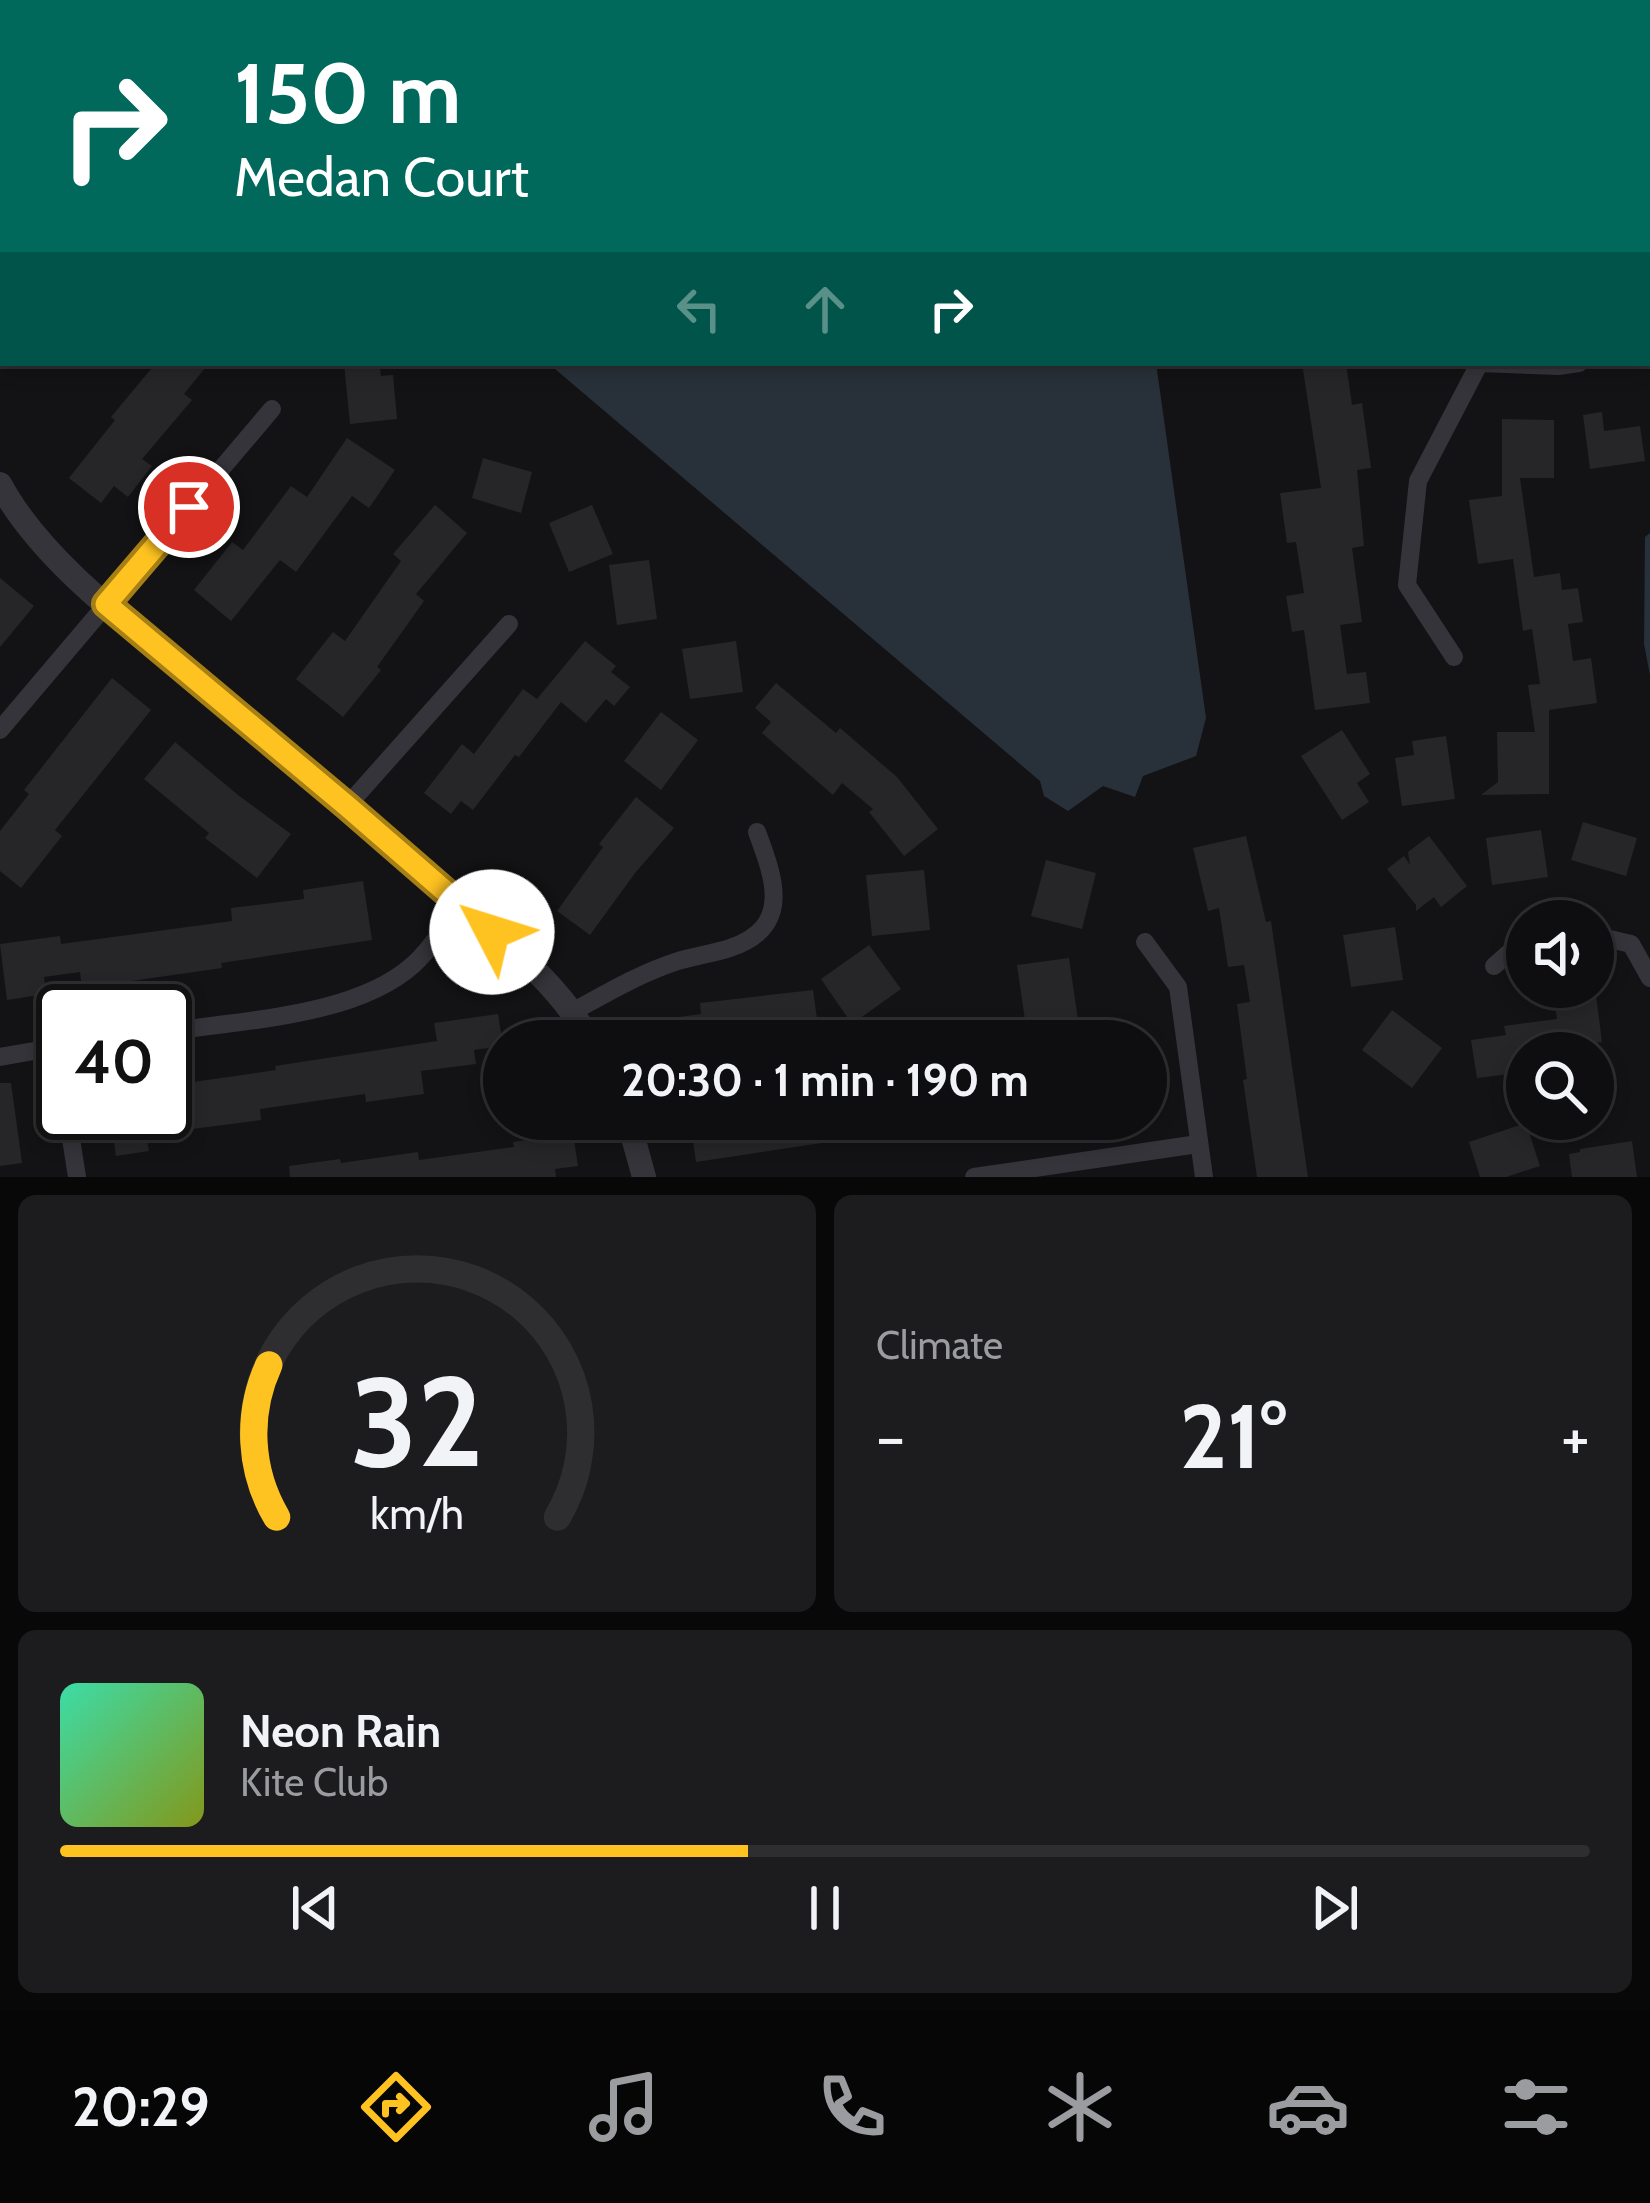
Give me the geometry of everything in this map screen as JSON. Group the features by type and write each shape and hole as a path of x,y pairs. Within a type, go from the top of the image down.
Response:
{"street":[{"path":"1454,657 1407,585 1418,481 1476,366"},
{"path":"0,730 272,409"},
{"path":"0,487 38,540 106,604 524,958 579,1020"},
{"path":"347,806 509,624"},
{"path":"574,1011 632,979 756,936 775,901 757,832"},
{"path":"192,1027 330,1008 380,987 414,964 461,905"},
{"path":"1614,940 1630,944 1650,978"},
{"path":"1144,942 1178,987 1204,1177"},
{"path":"1494,966 1506,956"},
{"path":"0,1057 36,1051"},
{"path":"71,1140 77,1177"},
{"path":"634,1140 644,1177"},
{"path":"974,1177 1198,1144"}],"shaded area":[{"path":"552,366 1156,366 1206,718 1196,756 1143,776 1135,797 1103,786 1068,811 1044,796 1040,781"},
{"path":"1650,533 1650,675 1644,644 1645,537"}],"building":[{"path":"154,366 207,366 184,394 192,400 142,459 152,466 128,497 114,486 101,503 69,478 115,420 111,417"},
{"path":"344,366 379,366 381,376 393,375 397,419 350,424"},
{"path":"1302,366 1346,366 1352,405 1362,403 1371,468 1357,470 1364,546 1352,548 1362,622 1340,625 1347,674 1366,672 1370,703 1315,710 1304,630 1292,632 1286,596 1304,593 1296,542 1287,543 1280,493 1321,488"},
{"path":"1602,412 1604,431 1640,426 1645,461 1590,469 1583,415"},
{"path":"1502,419 1554,420 1554,478 1520,478 1534,577 1560,573 1562,590 1578,588 1583,622 1568,624 1573,661 1591,658 1597,703 1549,710 1549,794 1481,795 1498,782 1497,732 1535,732 1528,685 1540,684 1532,629 1523,631 1513,559 1478,564 1469,500 1502,496"},
{"path":"347,438 395,470 369,508 352,496 296,572 280,560 231,621 194,590 232,542 243,550 291,486 307,497"},
{"path":"483,458 532,472 521,513 472,498"},
{"path":"435,505 467,533 416,594 424,601 377,667 381,670 343,717 296,679 333,632 345,641 401,561 393,554"},
{"path":"592,505 613,554 569,572 549,523"},
{"path":"649,560 657,619 617,625 609,565"},
{"path":"0,578 34,606 0,647"},
{"path":"585,641 616,666 611,672 630,687 614,706 606,699 586,723 561,702 473,810 461,801 451,814 424,793 462,744 474,754 523,689 537,699"},
{"path":"736,641 743,692 690,699 682,649"},
{"path":"112,678 151,710 55,830 62,836 21,888 0,871 0,831 29,794 24,790"},
{"path":"776,683 836,733 840,728 897,777 938,829 904,856 869,812 873,809 842,783 833,795 762,733 771,722 755,708"},
{"path":"661,712 698,740 661,790 624,761"},
{"path":"1342,730 1370,774 1357,783 1369,802 1342,820 1301,756"},
{"path":"1446,736 1455,799 1402,806 1395,758 1414,755 1412,741"},
{"path":"175,742 291,834 257,878 205,838 209,833 144,779"},
{"path":"636,797 674,828 590,935 557,911 603,847 599,844"},
{"path":"1583,822 1637,838 1626,876 1571,860"},
{"path":"1541,830 1548,877 1492,885 1486,838"},
{"path":"1246,836 1266,922 1271,921 1308,1177 1257,1177 1237,1004 1250,1002 1244,965 1228,967 1219,908 1208,911 1193,848"},
{"path":"1429,836 1467,886 1441,907 1434,897 1416,911 1387,869 1404,856 1410,865 1408,852"},
{"path":"1046,860 1096,873 1082,929 1031,916"},
{"path":"924,870 930,930 872,936 866,875"},
{"path":"363,881 372,940 110,984 82,984 80,972 44,977 45,984 36,984 36,996 7,1000 0,944 60,936 61,944 232,921 231,908 304,899 303,890"},
{"path":"1395,927 1403,980 1351,987 1343,935"},
{"path":"869,945 901,989 858,1020 849,1020 821,979"},
{"path":"1069,958 1078,1020 1025,1020 1017,965"},
{"path":"813,990 817,1020 665,1020 701,1014 700,1003"},
{"path":"1555,1008 1598,1008 1601,1032 1506,1035 1504,1026 1557,1019"},
{"path":"1392,1010 1442,1048 1412,1088 1362,1050"},
{"path":"498,1014 499,1020 483,1020 483,1049 474,1050 476,1064 421,1071 424,1094 366,1102 365,1094 260,1109 261,1120 192,1129 192,1082 437,1041 434,1023"},
{"path":"1506,1035 1506,1075 1477,1078 1471,1040"},
{"path":"0,1083 11,1083 22,1163 0,1166"},
{"path":"1506,1130 1506,1140 1532,1140 1540,1166 1506,1177 1480,1177 1469,1142"},
{"path":"114,1140 147,1140 149,1151 116,1156"},
{"path":"574,1140 578,1166 555,1169 556,1177 290,1177 289,1166 418,1152 419,1160 514,1147 513,1142"},
{"path":"693,1140 842,1140 696,1162"},
{"path":"1632,1141 1637,1177 1572,1177 1569,1154"}],"route":[{"path":"189,507 106,604 492,932"}]}
